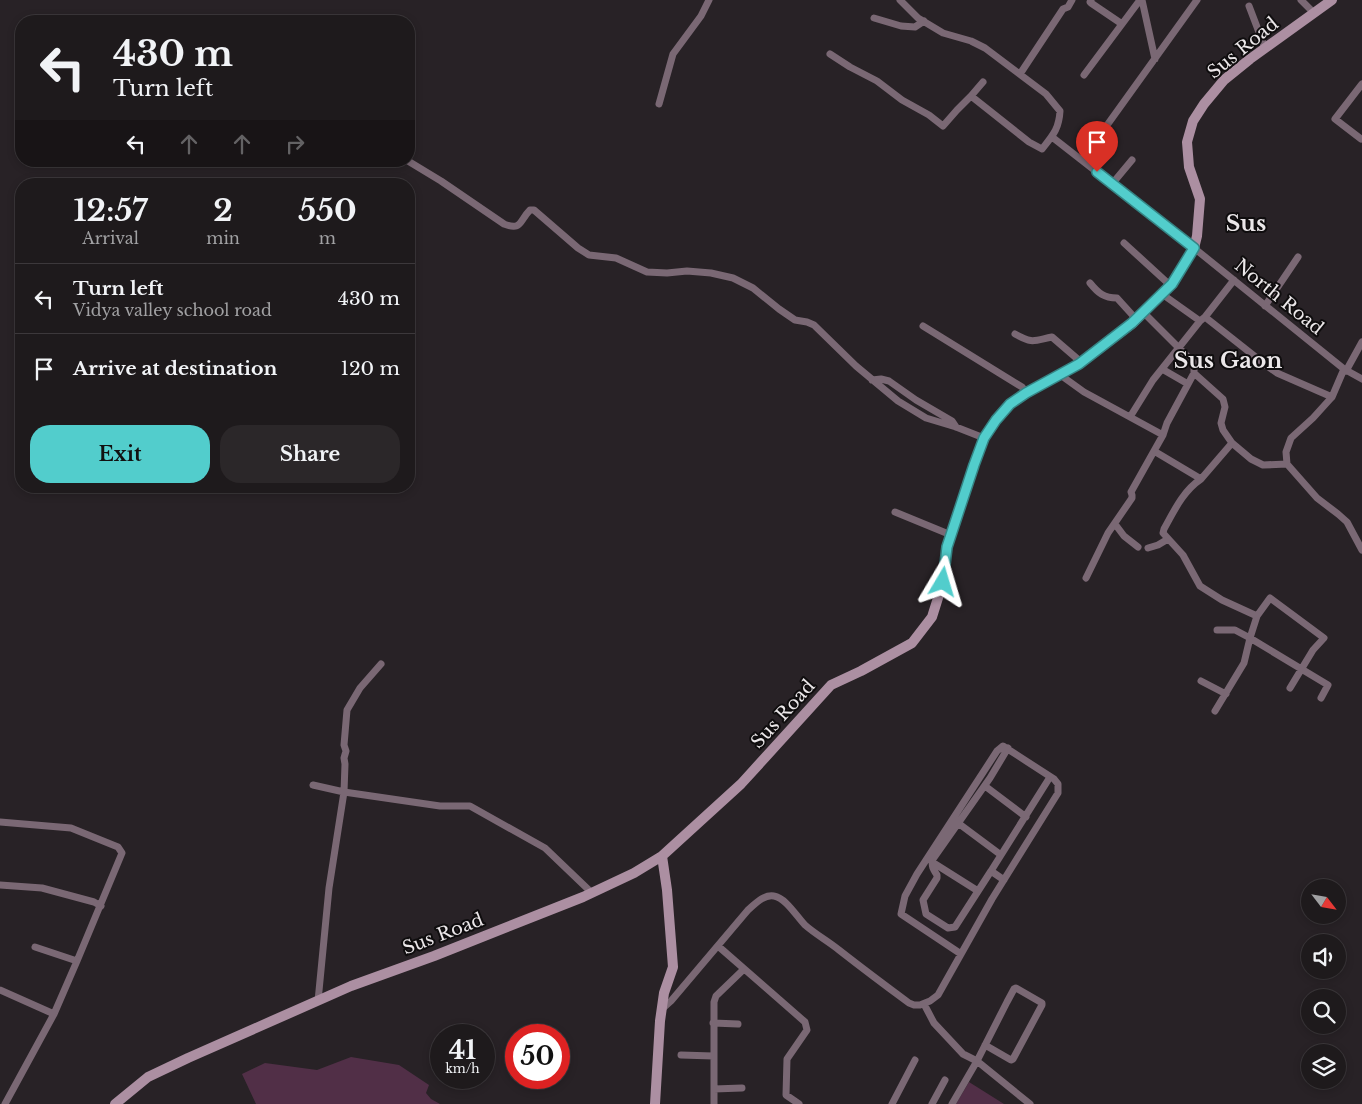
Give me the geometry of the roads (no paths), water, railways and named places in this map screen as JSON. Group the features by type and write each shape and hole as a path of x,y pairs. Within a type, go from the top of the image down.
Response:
{"main road":[{"name":"Sus Road","path":"115,1104 148,1077 188,1058 351,986 434,956 592,893 634,874 662,856 741,784 832,685 912,643 932,617 943,582 947,547 984,438 1010,404 1081,362 1140,316 1171,286 1194,248 1197,236 1200,199 1189,167 1187,142 1193,121 1224,80 1250,58 1332,0"},
{"path":"655,1104 661,1010 664,993 673,966 667,890 662,856"}],"street":[{"path":"659,104 672,54 701,16 709,0"},
{"path":"900,0 918,18 943,33 971,41 985,48 1046,94 1060,111 1059,123 1052,137 1042,149 1023,138 971,96"},
{"path":"1020,74 1063,9 1068,7 1072,0"},
{"path":"1091,0 1091,3 1121,23"},
{"path":"1121,23 1134,0"},
{"path":"1084,75 1140,0"},
{"path":"1140,0 1155,60"},
{"path":"1082,160 1197,0"},
{"path":"1302,0 1314,13"},
{"path":"1250,6 1265,48"},
{"path":"874,18 901,26 914,27 924,21"},
{"path":"830,54 877,81 902,100 929,115 943,126 983,82"},
{"path":"1360,139 1335,119 1362,84"},
{"name":"North Road","path":"1052,137 1194,248 1345,370 1362,379"},
{"path":"1112,184 1132,160"},
{"path":"415,165 504,224 512,227 518,226 530,210 534,210 578,248 589,255 616,258 647,272 687,271 711,273 733,278 754,288 795,320 814,325 856,366 898,401 926,418 984,438"},
{"path":"1124,243 1171,286"},
{"path":"1265,306 1298,257"},
{"path":"1130,417 1153,380 1234,280"},
{"path":"1086,578 1108,533 1132,498 1131,492 1163,435 1167,423 1194,373 1194,363 1179,348 1117,298 1102,296 1090,283"},
{"path":"1162,294 1202,319 1277,373 1332,398"},
{"path":"923,326 1022,387 1026,393"},
{"path":"1015,334 1026,341 1034,342 1052,337 1081,362"},
{"path":"1362,342 1345,370 1332,398 1291,438 1286,452 1287,464 1317,498 1347,522 1362,550"},
{"path":"1162,369 1188,384"},
{"path":"1194,373 1223,399 1225,406 1221,423 1223,430 1232,443 1251,459 1262,465 1287,464"},
{"path":"1059,374 1084,392 1163,435"},
{"path":"872,380 884,379 889,381 916,400 952,421 956,427"},
{"path":"1232,443 1201,479 1185,492 1164,529 1164,535 1183,556 1200,586 1222,600 1257,616"},
{"path":"1154,451 1201,479"},
{"path":"1273,464 1286,452"},
{"path":"895,512 951,535"},
{"path":"1115,524 1124,536 1138,547"},
{"path":"1148,548 1168,539"},
{"path":"1214,711 1244,663 1257,616 1270,598 1324,638 1313,650 1290,688"},
{"path":"1217,630 1235,630 1328,685 1321,698"},
{"path":"318,1001 330,888 344,792 344,758 346,751 344,745 347,710 360,688 381,664"},
{"path":"1201,682 1226,694"},
{"path":"661,1010 671,1001 736,924 753,906 767,896 774,896 780,899 813,932 914,1006 924,1004 938,995 1004,880 1058,793 1058,784 1050,777 1003,746 997,751 917,874 905,896 901,914 961,954"},
{"path":"1008,748 998,766 932,862 932,868 937,874 937,878 923,900 926,914 948,928 955,927 1050,777"},
{"path":"313,785 344,792 440,806 470,806 545,848 592,893"},
{"path":"984,786 1026,817"},
{"path":"0,822 71,828 120,849 122,853 54,1014 5,1104"},
{"path":"958,823 1001,855"},
{"path":"932,862 978,891"},
{"path":"991,871 1004,880"},
{"path":"0,884 42,888 94,902 101,906"},
{"path":"718,946 805,1022 807,1030 788,1056 786,1063 786,1095 799,1104"},
{"path":"35,947 77,961"},
{"path":"714,1104 714,998 744,969"},
{"path":"952,1104 1015,988 1042,1003 1013,1059 1011,1060 985,1045"},
{"path":"0,990 54,1014"},
{"path":"924,1004 934,1023 963,1054 977,1060 1030,1104"},
{"path":"713,1023 738,1024"},
{"path":"681,1056 714,1056"},
{"path":"892,1104 915,1060"},
{"path":"932,1104 945,1080"},
{"path":"714,1089 742,1088"}],"district":[{"name":"Sus","path":"1246,223"},
{"name":"Sus Gaon","path":"1228,360"}]}
